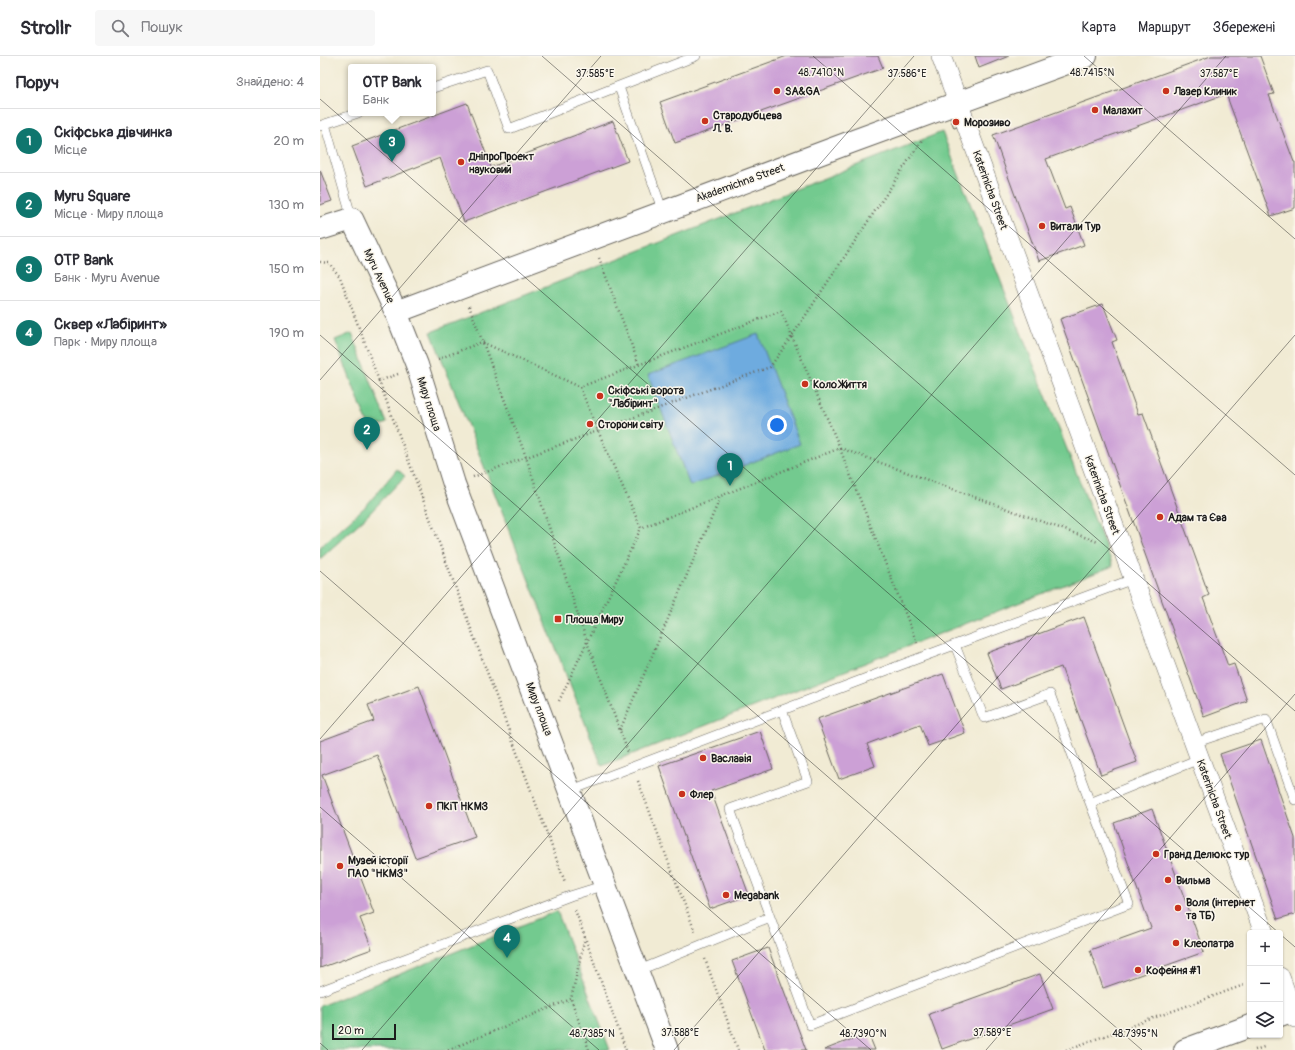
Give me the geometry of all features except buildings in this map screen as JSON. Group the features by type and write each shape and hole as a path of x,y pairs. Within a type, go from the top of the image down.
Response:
{"street":[{"name":"Katerinicha Street","path":"941,56 950,105 1123,551 1263,930"},
{"name":"Akademichna Street","path":"396,312 950,105 1086,56"},
{"path":"320,230 352,219"},
{"name":"Myru Avenue","path":"352,219 396,312 417,366"},
{"name":"Миру площа","path":"417,366 454,484 666,1050"},
{"path":"1283,987 1291,1013"},
{"path":"1185,1050 1247,1027"}],"lane":[{"path":"436,87 486,70 510,129 696,56"},
{"path":"620,87 663,212"},
{"path":"349,116 323,125 352,219"},
{"path":"569,791 922,657 1133,579"},
{"path":"782,710 808,781 730,809 810,1025 1129,904 1050,694 984,718 956,645"},
{"path":"1090,803 1266,718 1295,800"},
{"path":"320,991 570,896 605,885"},
{"path":"637,971 770,917"}],"path":[{"path":"454,484 770,367 950,105"},
{"path":"592,238 639,365"},
{"path":"320,262 330,263 340,276 626,1050"},
{"path":"462,287 526,457 587,642 738,1050"},
{"path":"580,387 781,311 840,448 922,657"},
{"path":"379,381 482,342 580,387 640,528"},
{"path":"546,729 640,528 840,448 1123,551"},
{"path":"619,730 721,496"},
{"path":"585,937 571,1000 589,1050"},
{"path":"1066,1050 1244,985"},
{"path":"448,1050 571,1000"},
{"path":"1255,1050 1264,1047"}],"green space":[{"path":"942,132 1113,566 602,766 431,332"},
{"path":"352,333 387,423 370,429 335,340"},
{"path":"397,469 405,476 368,515 320,559 320,547 366,506"},
{"path":"557,911 610,1050 320,1050 320,1006"}],"water":[{"path":"758,334 800,444 690,486 648,375"}],"place":[{"name":"SA&GA","path":"777,91"},
{"name":"Лазер Клиник","path":"1166,91"},
{"name":"Малахит","path":"1095,110"},
{"name":"Стародубцева Л. В.","path":"705,121"},
{"name":"Морозиво","path":"956,122"},
{"name":"OTP Bank","path":"392,162"},
{"name":"ДніпроПроект науковий","path":"461,162"},
{"name":"Витали Тур","path":"1042,226"},
{"name":"Коло Життя","path":"805,384"},
{"name":"Скіфські ворота \"Лабіринт\"","path":"600,396"},
{"name":"Сторони світу","path":"590,424"},
{"name":"Myru Square","path":"367,450"},
{"name":"Скіфська дівчинка","path":"730,486"},
{"name":"Адам та Єва","path":"1160,517"},
{"name":"Площа Миру","path":"558,619"},
{"name":"Ваславія","path":"703,758"},
{"name":"Флер","path":"682,794"},
{"name":"ПКіТ НКМЗ","path":"429,806"},
{"name":"Гранд Делюкс тур","path":"1156,854"},
{"name":"Музей історії ПАО \"НКМЗ\"","path":"340,866"},
{"name":"Вильма","path":"1168,880"},
{"name":"Megabank","path":"726,895"},
{"name":"Воля (інтернет та ТБ)","path":"1178,908"},
{"name":"Клеопатра","path":"1176,943"},
{"name":"Сквер «Лабіринт»","path":"507,958"},
{"name":"Кофейня #1","path":"1138,970"}]}
